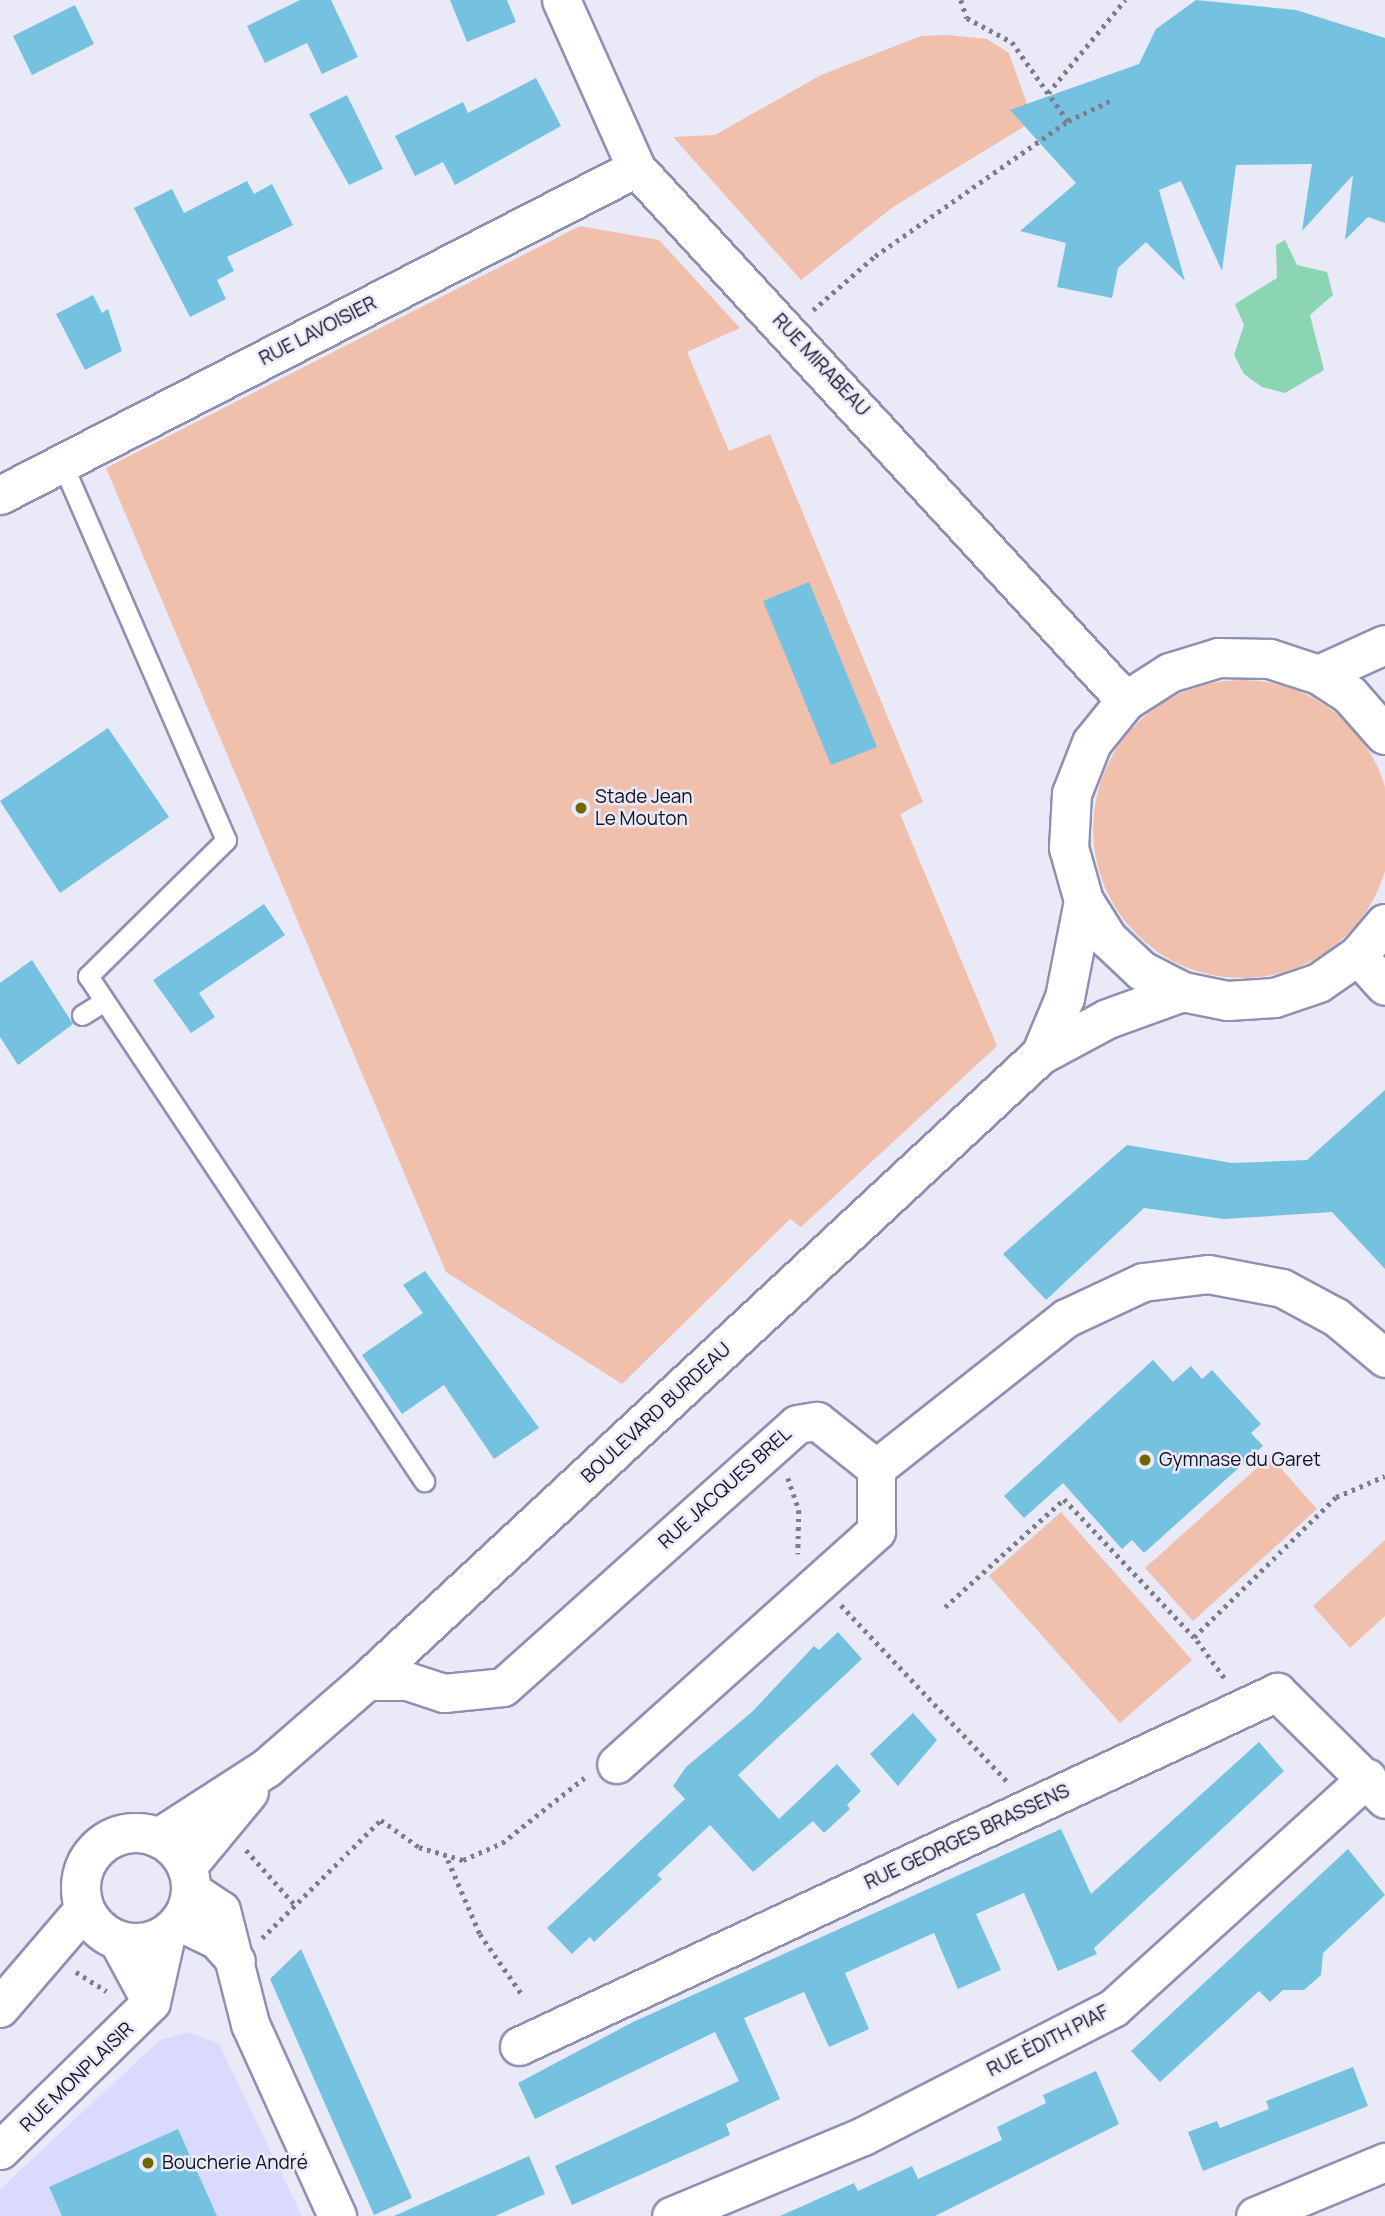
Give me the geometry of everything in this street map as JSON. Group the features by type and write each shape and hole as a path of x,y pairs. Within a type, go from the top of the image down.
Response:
{"main road":[{"path":"1319,675 1385,645"},
{"path":"1385,734 1350,695 1319,675 1270,659 1219,659 1170,673 1126,701 1092,743 1072,794 1069,848 1084,901 1125,955 1183,992 1228,1001 1275,998 1320,983 1358,956 1385,925"},
{"name":"BOULEVARD BURDEAU","path":"1041,1055 1065,998 1084,901"},
{"name":"BOULEVARD BURDEAU","path":"159,1838 267,1768 367,1681 1041,1055 1108,1019 1183,992"},
{"name":"BOULEVARD BURDEAU","path":"181,1904 267,1768"},
{"path":"10,1998 103,1928 181,1904 159,1838 122,1834 105,1842 83,1872 103,1928"}],"street":[{"name":"RUE MIRABEAU","path":"561,0 636,168 788,330 1126,701"},
{"name":"RUE LAVOISIER","path":"0,495 636,168"},
{"path":"1358,956 1385,986"},
{"path":"616,1764 821,1584 876,1531 876,1468 1066,1318 1143,1282 1208,1275 1282,1288 1336,1317 1385,1358"},
{"name":"RUE JACQUES BREL","path":"367,1681 407,1681 444,1693 503,1687 797,1424 817,1421 876,1468"},
{"name":"RUE GEORGES BRASSENS","path":"519,2046 1278,1692 1376,1788"},
{"name":"RUE ÉDITH PIAF","path":"671,2216 863,2136 1114,2008 1376,1788"},
{"path":"151,2001 181,1904 216,1940 244,1954 250,2024 337,2216"},
{"path":"103,1928 151,2001"},
{"name":"RUE MONPLAISIR","path":"0,2150 151,2001"},
{"path":"1266,2214 1385,2162"}],"lane":[{"path":"62,463 226,840 88,976 424,1481"},
{"path":"82,1015 104,1001"}],"path":[{"path":"961,0 967,18 1012,42 1068,121"},
{"path":"1048,93 1125,0"},
{"path":"788,330 875,256 1068,121 1110,102"},
{"path":"781,1471 796,1487 799,1558 1005,1776 1023,1810"},
{"path":"1194,1637 1336,1497 1385,1476"},
{"path":"945,1607 1064,1499 1216,1661 1240,1709"},
{"path":"448,1860 502,1843 601,1766 616,1764"},
{"path":"244,1954 381,1820 448,1860 480,1934 522,1993"},
{"path":"243,1847 295,1905"},
{"path":"75,1972 112,1992"}],"shaded area":[{"path":"948,35 987,39 1009,53 1033,121 893,207 801,280 673,137 715,135 821,75 921,36"},
{"name":"Stade Jean Le Mouton","path":"580,226 659,240 740,328 687,352 729,451 770,434 923,802 900,814 997,1046 801,1227 790,1219 622,1384 446,1272 106,468"},
{"path":"1285,240 1297,265 1327,272 1333,295 1310,315 1324,370 1285,393 1262,387 1244,374 1234,355 1244,325 1235,304 1277,278 1276,245"},
{"path":"1242,680 1271,683 1299,692 1325,705 1347,724 1366,746 1379,772 1388,800 1391,829 1388,858 1379,886 1366,912 1347,934 1325,953 1299,966 1271,975 1242,978 1213,975 1185,966 1159,953 1137,934 1118,912 1105,886 1096,858 1093,829 1096,800 1105,772 1118,746 1137,724 1159,705 1185,692 1213,683"},
{"path":"1270,1456 1317,1509 1193,1621 1145,1568"},
{"path":"1061,1512 1192,1660 1120,1723 989,1576"},
{"path":"1385,1540 1385,1616 1350,1648 1313,1606"},
{"path":"189,2032 219,2044 302,2216 0,2216 0,2189 160,2040"}],"building":[{"path":"300,0 331,0 358,57 322,74 307,43 265,63 247,26"},
{"path":"450,0 507,0 516,22 467,42"},
{"path":"1196,0 1296,10 1385,38 1385,223 1368,217 1345,240 1353,175 1302,231 1312,164 1236,165 1222,271 1181,181 1159,190 1185,281 1146,242 1118,268 1112,298 1057,287 1066,243 1020,231 1076,183 1010,110 1139,64 1156,29"},
{"path":"75,5 94,44 32,75 13,36"},
{"path":"536,78 561,126 455,185 443,162 415,176 395,136 463,102 468,113"},
{"path":"347,95 383,169 349,185 309,114"},
{"path":"247,181 254,194 272,184 293,225 227,257 234,271 217,280 226,299 190,317 134,208 172,189 184,213"},
{"path":"93,295 102,313 108,309 122,351 85,370 56,314"},
{"path":"809,582 877,747 831,765 763,601"},
{"path":"108,728 169,817 60,893 0,801"},
{"path":"264,904 285,935 199,993 215,1017 191,1033 153,980"},
{"path":"32,960 73,1024 18,1065 0,1037 0,983"},
{"path":"1385,1090 1385,1269 1332,1212 1224,1219 1144,1208 1046,1300 1003,1254 1127,1145 1232,1163 1307,1160"},
{"path":"425,1271 539,1428 494,1459 444,1385 402,1414 362,1355 423,1313 403,1285"},
{"name":"Gymnase du Garet","path":"1153,1360 1173,1382 1191,1366 1202,1379 1212,1370 1261,1424 1251,1433 1263,1446 1144,1553 1132,1540 1122,1549 1063,1483 1024,1518 1004,1496"},
{"path":"838,1632 862,1659 738,1775 779,1819 837,1764 861,1791 847,1805 850,1809 824,1833 813,1821 753,1872 710,1825 657,1875 662,1879 594,1942 590,1937 572,1954 547,1928 685,1799 673,1786 686,1767 752,1712 814,1646 819,1650"},
{"path":"913,1713 937,1740 898,1786 870,1754"},
{"path":"1259,1742 1284,1771 1094,1948 1097,1954 1058,1971 1024,1893 976,1914 1001,1970 958,1989 934,1933 845,1973 869,2029 829,2047 804,1992 744,2018 780,2099 726,2124 730,2135 572,2205 555,2166 739,2081 715,2032 535,2119 518,2083 633,2022 1061,1829 1091,1894"},
{"path":"1348,1849 1385,1895 1323,1953 1321,1975 1304,1990 1283,1990 1270,2002 1259,1991 1160,2082 1131,2051"},
{"path":"301,1949 412,2198 374,2215 270,1979"},
{"path":"1353,2067 1368,2106 1203,2171 1188,2132 1217,2121 1220,2128 1269,2109 1266,2101"},
{"path":"1096,2071 1119,2124 935,2216 780,2216 854,2183 858,2191 912,2166 918,2179 1002,2140 997,2127 1046,2103 1043,2095"},
{"name":"Boucherie André","path":"178,2129 217,2216 62,2216 49,2187"},
{"path":"529,2156 545,2194 495,2216 394,2216"}],"place":[{"name":"Stade Jean Le Mouton","path":"581,808"},
{"name":"Gymnase du Garet","path":"1145,1460"},
{"name":"Boucherie André","path":"148,2163"}]}
